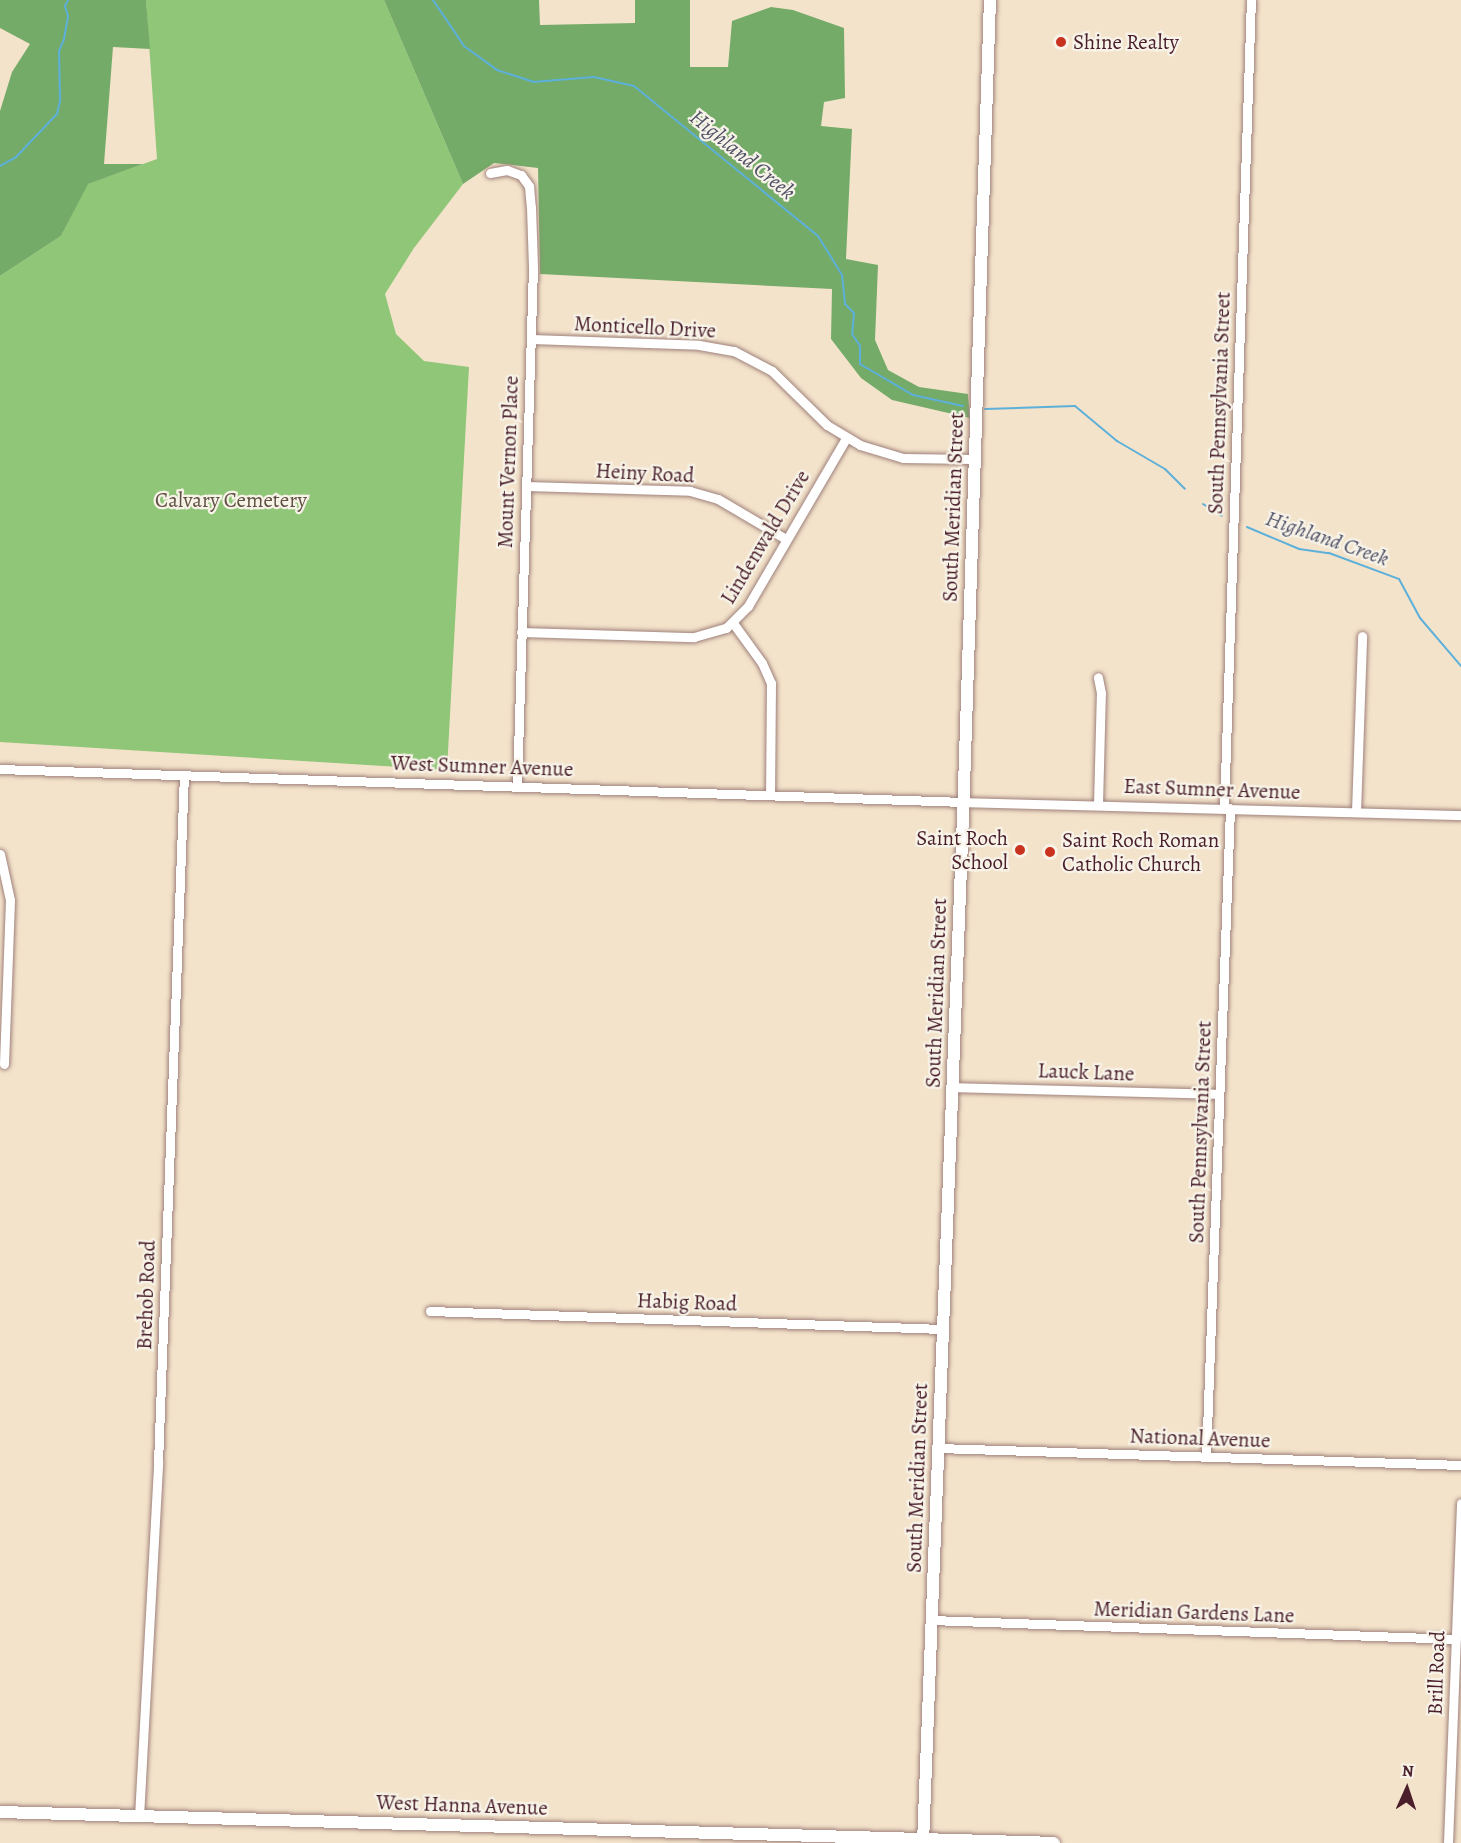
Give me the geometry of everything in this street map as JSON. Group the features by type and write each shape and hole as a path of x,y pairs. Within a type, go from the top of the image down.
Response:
{"main road":[{"name":"South Meridian Street","path":"923,1840 963,802 990,0"},
{"name":"West Hanna Avenue","path":"0,1812 1053,1843"}],"street":[{"name":"South Pennsylvania Street","path":"1206,1457 1251,0"},
{"name":"Mount Vernon Place","path":"490,173 515,171 529,186 533,267 517,786"},
{"name":"Monticello Drive","path":"531,339 695,345 734,351 772,371 827,425 846,438 875,452 903,458 974,459"},
{"name":"Lindenwald Drive","path":"521,632 694,637 711,634 733,623 748,606 846,438"},
{"name":"Heiny Road","path":"526,486 690,491 718,499 786,539"},
{"path":"733,623 762,663 771,683 770,794"},
{"path":"1356,812 1362,636"},
{"path":"1098,677 1101,693 1098,804"},
{"name":"West Sumner Avenue","path":"0,769 963,802"},
{"name":"Brehob Road","path":"139,1817 158,1464 184,775"},
{"name":"East Sumner Avenue","path":"963,802 1461,815"},
{"path":"0,855 10,900 4,1064"},
{"name":"Lauck Lane","path":"952,1087 1219,1094"},
{"name":"Habig Road","path":"430,1311 943,1329"},
{"name":"National Avenue","path":"938,1448 1461,1465"},
{"name":"Brill Road","path":"1448,1843 1457,1683 1456,1639 1461,1503"},
{"name":"Meridian Gardens Lane","path":"931,1620 1456,1639"}],"green space":[{"path":"0,0 146,0 150,49 113,47 104,164 143,164 88,184 61,236 0,276 0,111 12,72 30,44 0,28"},
{"name":"Calvary Cemetery","path":"146,0 384,0 463,184 414,248 385,294 396,334 424,361 469,367 447,770 0,742 0,276 61,236 87,184 157,159"},
{"path":"384,0 539,0 540,25 635,23 635,0 690,0 690,67 728,67 732,21 771,7 793,10 844,28 845,98 824,102 821,126 852,129 846,259 878,265 875,340 888,370 919,387 968,394 970,418 892,400 861,378 831,339 832,289 540,274 538,168 494,163 463,184"}],"waterway":[{"name":"Highland Creek","path":"0,166 16,157 57,114 60,101 59,51 64,39 68,16 65,6 68,0"},
{"name":"Highland Creek","path":"433,0 464,46 497,70 533,82 594,77 634,86 818,236 842,275 845,304 854,313 852,334 860,346 860,364 913,395 963,406"},
{"name":"Highland Creek","path":"985,409 1075,406 1117,441 1165,469 1185,489"},
{"name":"Highland Creek","path":"1203,504 1222,516"},
{"name":"Highland Creek","path":"1247,527 1299,549 1329,553 1399,579 1420,618 1461,666"}],"place":[{"name":"Shine Realty","path":"1061,42"},
{"name":"Saint Roch School","path":"1020,850"},
{"name":"Saint Roch Roman Catholic Church","path":"1050,852"}]}
